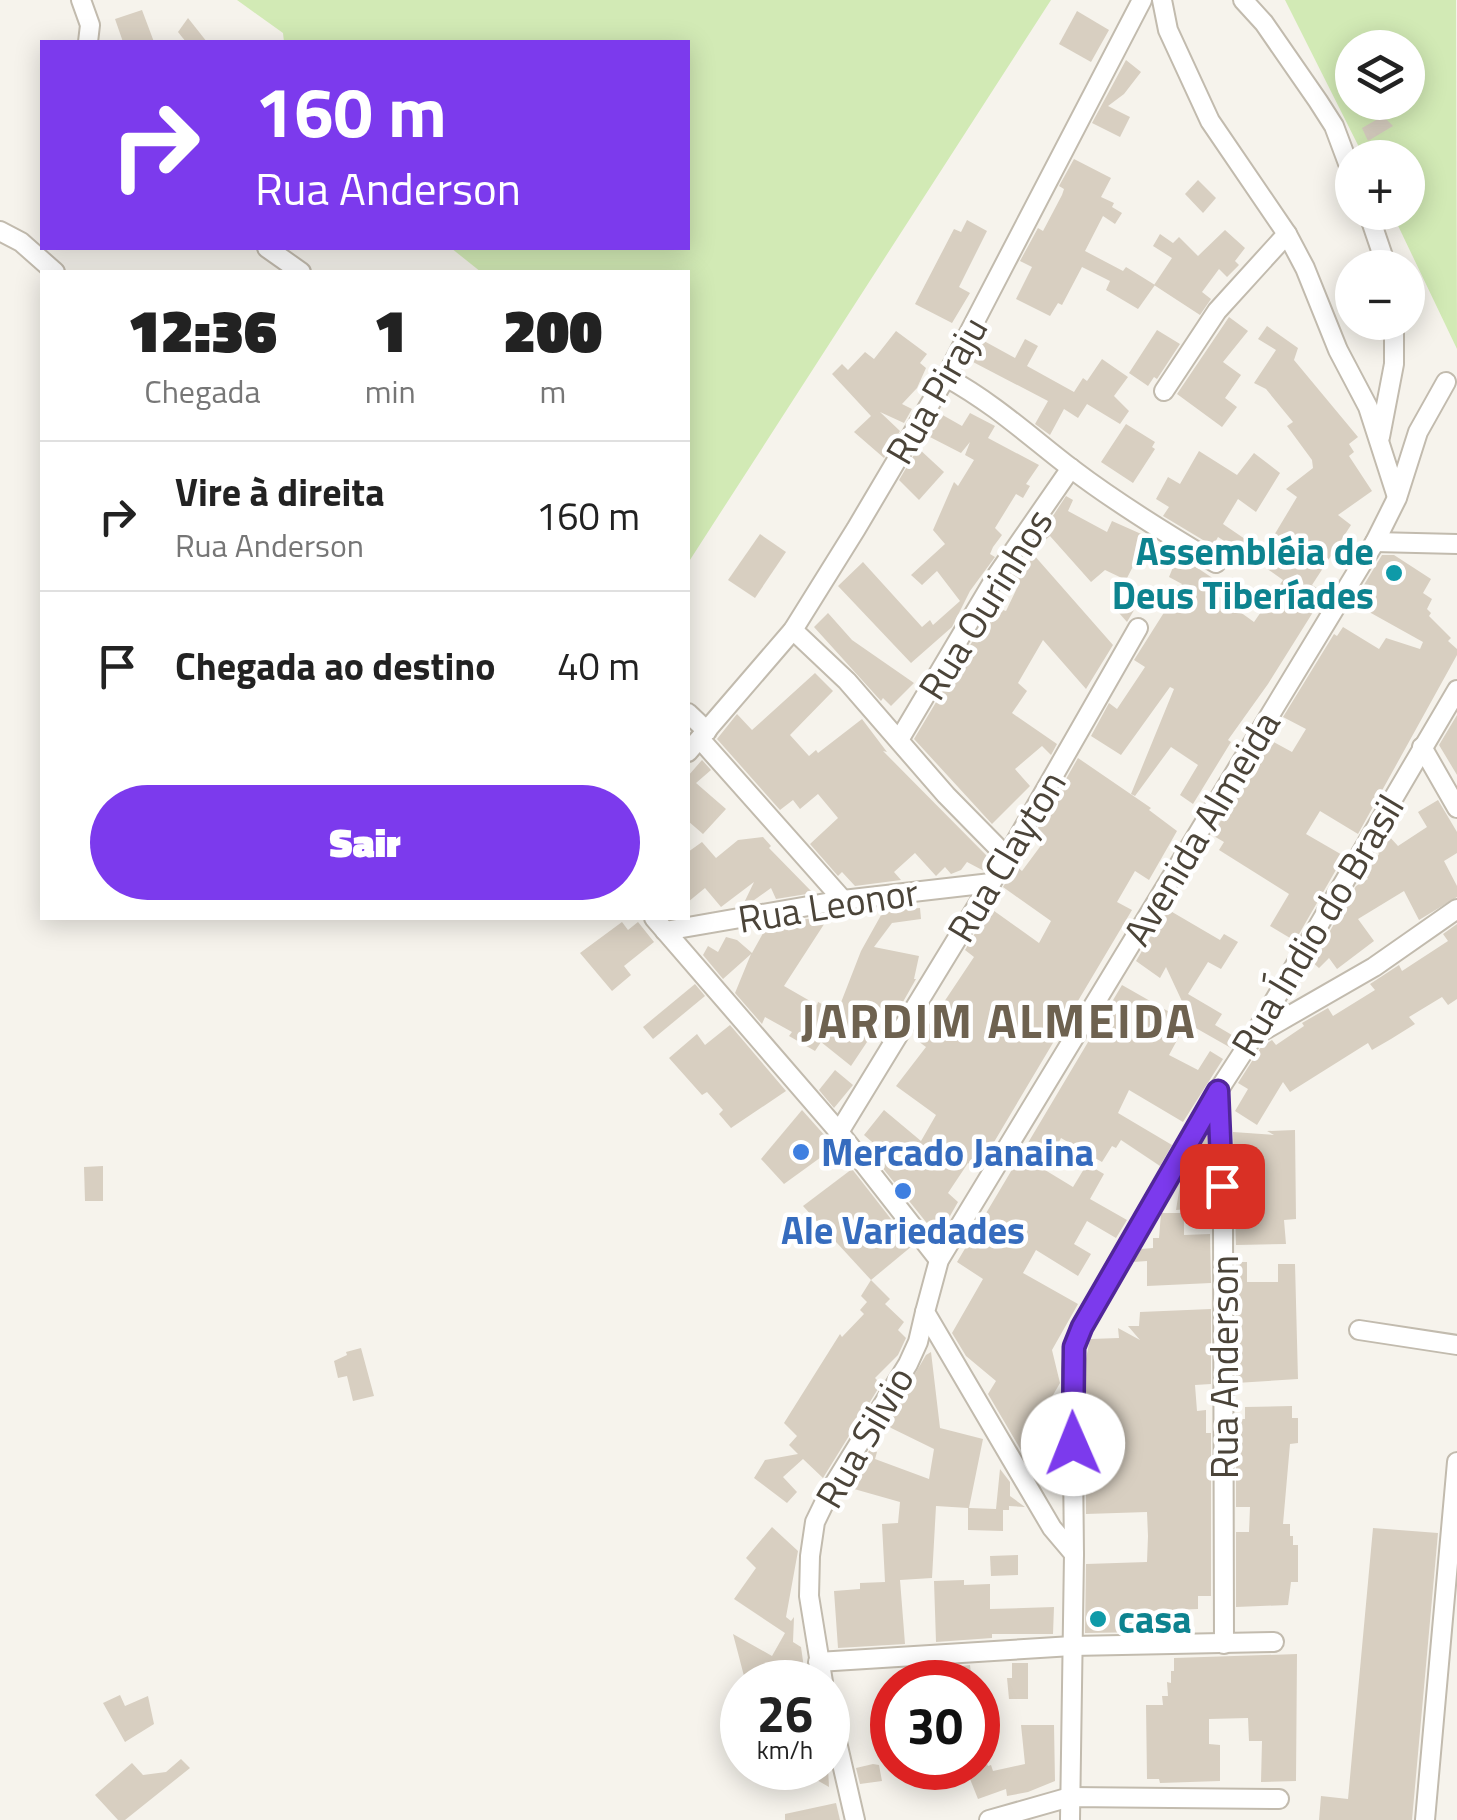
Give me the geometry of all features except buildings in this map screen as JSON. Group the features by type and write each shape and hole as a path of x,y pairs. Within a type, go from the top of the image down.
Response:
{"street":[{"path":"81,0 90,26 88,40"},
{"path":"1162,0 1168,30 1210,121 1287,234 1305,268 1380,438 1397,498"},
{"path":"1243,0 1264,23 1318,101 1339,140"},
{"name":"Rua Piraju","path":"698,741 794,630 946,377 1143,3"},
{"path":"0,231 21,242 54,270"},
{"path":"1164,390 1217,311 1287,234"},
{"path":"270,250 298,270"},
{"path":"1380,438 1392,378 1393,340"},
{"path":"946,377 1010,416 1071,468 1145,521 1216,563"},
{"name":"Avenida Almeida","path":"926,1312 939,1260 1374,542 1397,498 1418,432 1446,382"},
{"name":"Rua Ourinhos","path":"898,740 997,575 1071,468"},
{"path":"1374,542 1457,544"},
{"name":"Rua Clayton","path":"839,1132 1008,857 1138,628"},
{"path":"794,630 1008,857"},
{"name":"Rua Índio do Brasil","path":"1074,1554 1074,1347 1082,1327 1457,690"},
{"path":"698,741 843,900"},
{"path":"1422,747 1457,808"},
{"name":"Rua Leonor","path":"690,920 991,883"},
{"path":"1253,1036 1374,967 1457,909"},
{"name":"Rua Leonor","path":"659,924 690,920"},
{"path":"659,924 839,1132 939,1260"},
{"name":"Rua Anderson","path":"1218,1091 1224,1220 1224,1644"},
{"path":"926,1312 1052,1528 1074,1554 1070,1820"},
{"name":"Rua Silvio","path":"818,1660 810,1596 815,1522 908,1364 926,1312"},
{"path":"1359,1330 1457,1345"},
{"path":"1425,1820 1452,1577 1457,1462"},
{"path":"850,1660 1072,1646 1274,1642"},
{"path":"1436,1702 1457,1706"},
{"path":"848,1790 855,1820"},
{"path":"989,1820 1070,1797 1279,1798"}],"green space":[{"path":"237,0 1051,0 690,560 690,270 478,270 454,250 690,250 690,40 284,40 283,33"},
{"path":"1285,0 1456,0 1457,349 1425,282 1425,250 1410,250 1400,230 1425,230 1425,140 1355,140 1345,120 1425,120 1425,30 1335,30 1335,99"}],"place":[{"name":"Assembléia de Deus Tiberíades","path":"1394,573"},
{"name":"Mercado Janaina","path":"801,1152"},
{"name":"Ale Variedades","path":"903,1191"},
{"name":"casa","path":"1098,1619"}],"district":[{"name":"JARDIM ALMEIDA","path":"999,1020"}],"route":[{"path":"1073,1444 1072,1370 1074,1347 1082,1327 1218,1091 1222,1186"}]}
